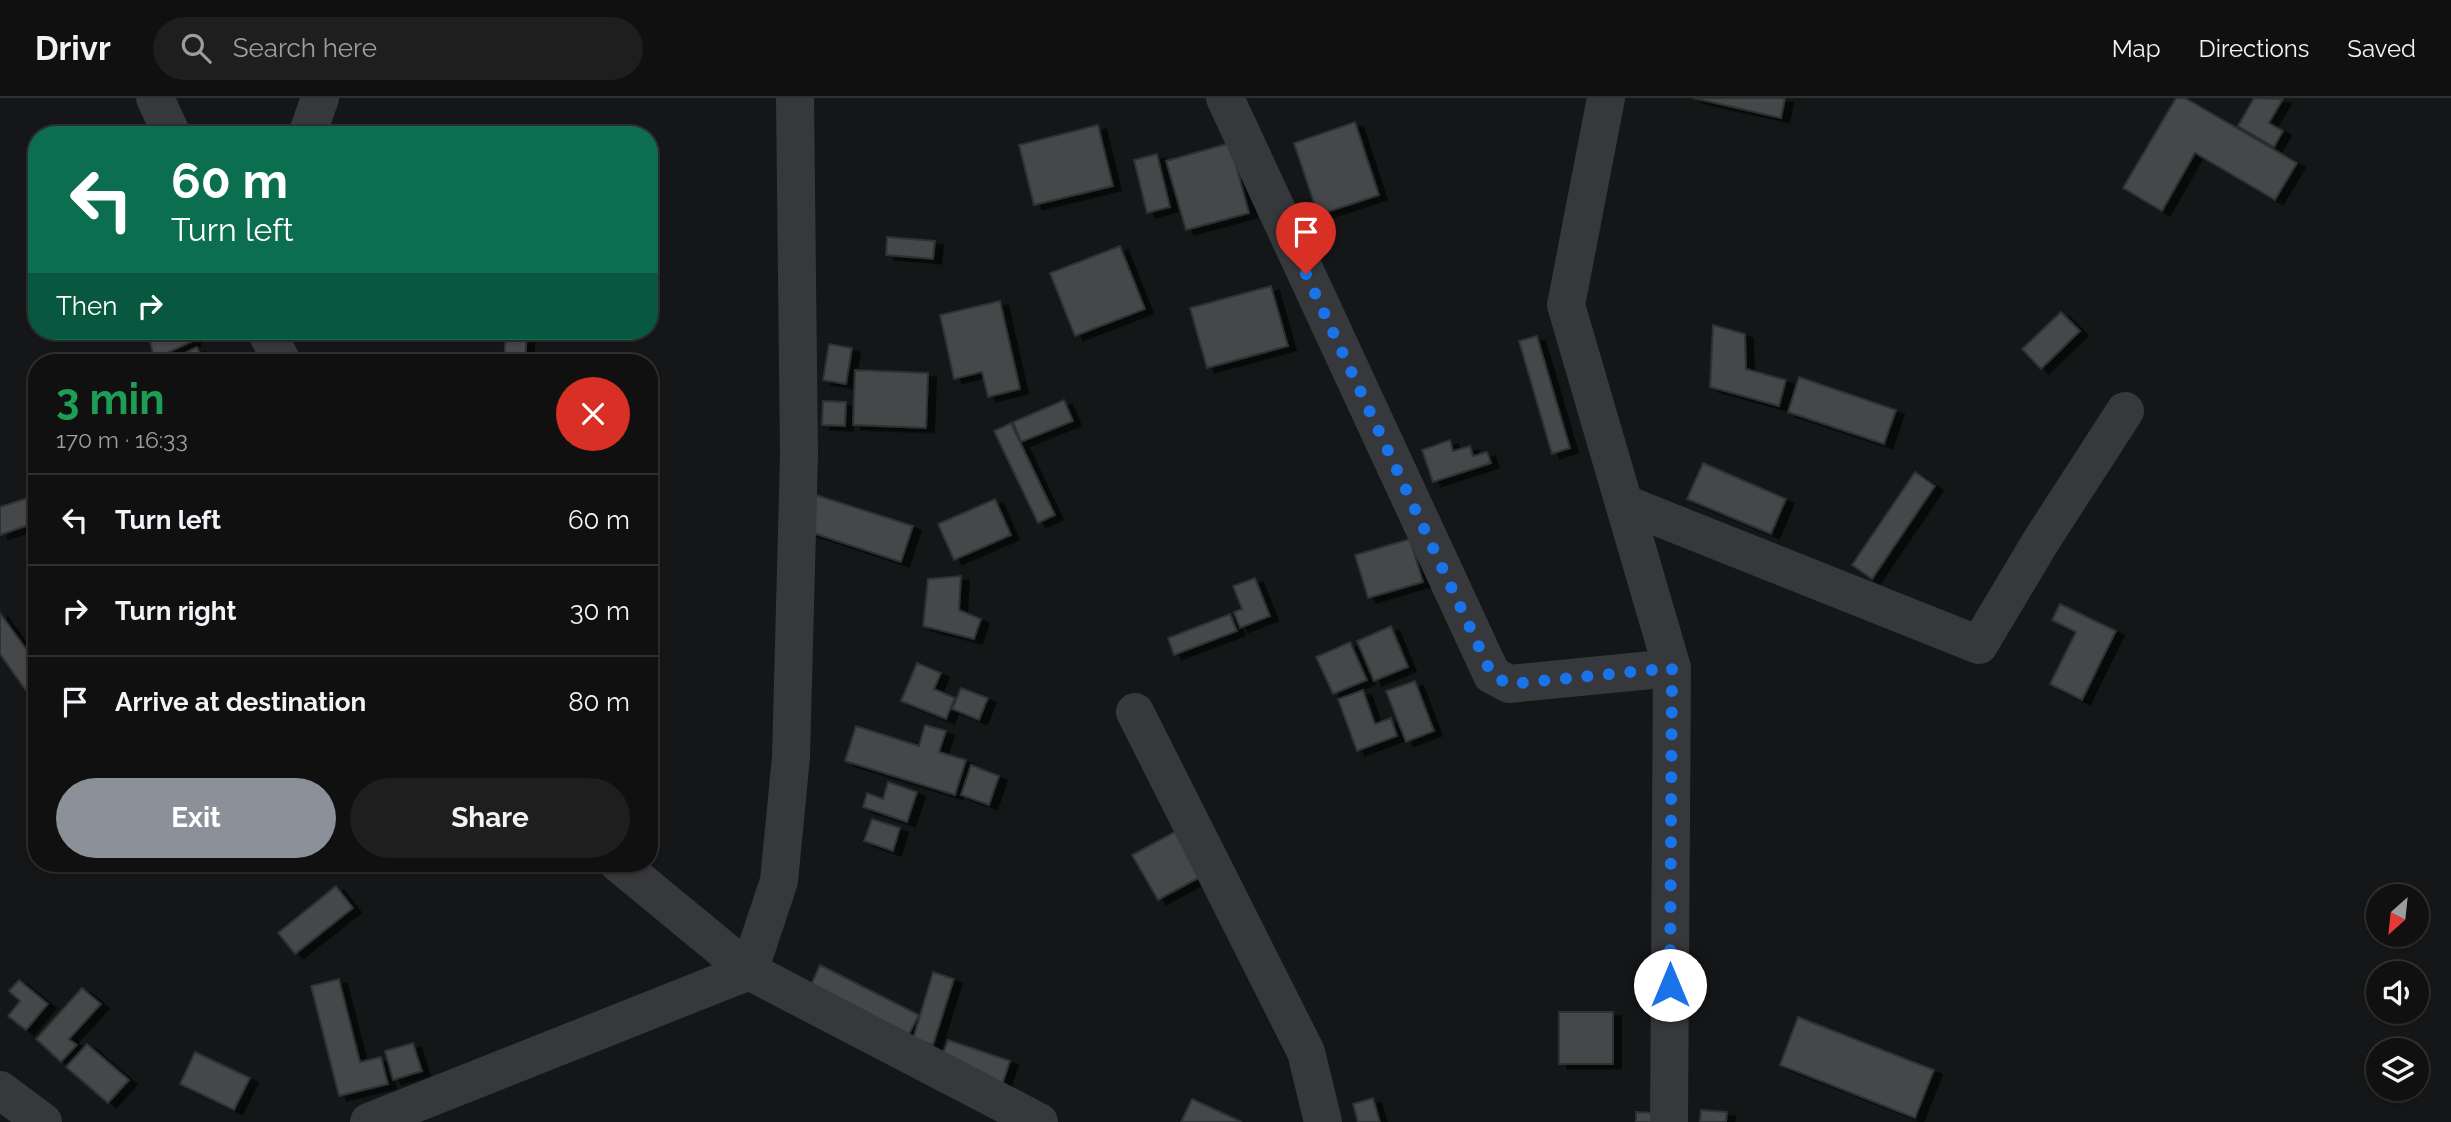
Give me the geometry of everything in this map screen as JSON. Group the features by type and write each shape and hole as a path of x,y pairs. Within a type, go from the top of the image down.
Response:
{"street":[{"path":"155,98 168,126"},
{"path":"310,126 320,98"},
{"path":"369,1122 748,971 779,881 791,757 799,455 795,98"},
{"path":"1225,98 1492,675 1509,684 1672,668"},
{"path":"1606,98 1566,305 1672,668 1670,1122"},
{"path":"1625,504 1979,645 2041,541 2125,411"},
{"path":"1135,712 1306,1052 1323,1122"},
{"path":"629,872 748,971 1039,1122"},
{"path":"0,1090 43,1122"}],"building":[{"path":"1693,98 1785,98 1781,118"},
{"path":"2176,98 2185,98 2297,163 2275,200 2195,153 2162,211 2123,188"},
{"path":"2254,98 2283,99 2269,123 2283,131 2274,147 2238,126"},
{"path":"1355,122 1379,195 1318,215 1294,143"},
{"path":"1098,125 1113,186 1034,205 1019,145"},
{"path":"1230,143 1249,213 1186,230 1166,161"},
{"path":"1157,154 1170,207 1147,213 1134,160"},
{"path":"887,237 935,241 933,259 886,255"},
{"path":"1120,246 1145,309 1075,336 1050,273"},
{"path":"1271,286 1288,346 1207,368 1190,308"},
{"path":"1000,301 1020,389 988,397 982,372 954,379 940,315"},
{"path":"2061,312 2080,331 2041,369 2022,349"},
{"path":"1713,325 1745,334 1746,369 1786,380 1779,406 1710,387"},
{"path":"1537,336 1570,448 1552,454 1519,341"},
{"path":"150,340 193,340 165,354 153,354"},
{"path":"505,340 526,340 526,354 505,354"},
{"path":"829,344 852,348 846,384 823,380"},
{"path":"197,347 200,354 183,354"},
{"path":"855,370 928,373 926,428 853,425"},
{"path":"1799,377 1896,410 1884,444 1788,412"},
{"path":"1064,400 1073,421 1021,442 1013,422"},
{"path":"823,401 846,402 845,426 822,425"},
{"path":"1011,423 1055,515 1038,523 994,431"},
{"path":"1450,440 1453,451 1470,446 1473,456 1487,452 1491,463 1433,482 1422,450"},
{"path":"1703,463 1786,499 1771,534 1687,499"},
{"path":"1915,472 1935,486 1872,579 1852,565"},
{"path":"816,495 913,526 901,562 804,530"},
{"path":"28,498 28,525 0,535 0,507"},
{"path":"995,499 1011,535 954,560 938,524"},
{"path":"1410,539 1423,582 1368,598 1355,555"},
{"path":"961,576 959,610 981,619 974,639 923,626 928,579"},
{"path":"1255,578 1270,616 1240,628 1234,612 1242,609 1233,586"},
{"path":"2060,604 2116,631 2082,700 2050,684 2076,632 2052,620"},
{"path":"0,613 28,652 28,693 0,654"},
{"path":"1230,614 1237,631 1174,655 1168,638"},
{"path":"1391,626 1408,667 1374,681 1357,641"},
{"path":"1350,642 1367,680 1333,694 1316,657"},
{"path":"917,663 941,673 934,689 955,698 946,719 901,701"},
{"path":"1415,681 1434,731 1406,742 1386,691"},
{"path":"961,688 988,698 979,720 952,709"},
{"path":"1363,690 1375,724 1391,718 1397,736 1357,751 1338,699"},
{"path":"925,725 946,731 939,752 966,760 955,795 845,761 856,726 919,746"},
{"path":"971,765 999,776 989,805 961,795"},
{"path":"888,782 917,792 907,822 863,807 867,793 883,799"},
{"path":"872,819 900,828 893,851 864,841"},
{"path":"1178,830 1204,875 1158,900 1132,855"},
{"path":"336,886 353,908 295,954 278,933"},
{"path":"820,965 919,1015 907,1038 809,989"},
{"path":"933,972 954,979 933,1045 913,1039"},
{"path":"339,979 360,1062 381,1057 388,1084 339,1096 311,986"},
{"path":"19,980 48,1004 26,1030 8,1016 20,1001 9,991"},
{"path":"82,988 101,1004 69,1039 77,1045 61,1062 36,1039"},
{"path":"1559,1012 1613,1012 1613,1064 1559,1064"},
{"path":"1798,1017 1934,1070 1915,1118 1780,1065"},
{"path":"948,1040 1010,1061 1001,1088 938,1067"},
{"path":"413,1043 422,1071 393,1080 385,1051"},
{"path":"87,1044 129,1080 108,1103 66,1067"},
{"path":"195,1052 250,1078 234,1110 180,1084"},
{"path":"1373,1098 1380,1122 1358,1122 1353,1104"},
{"path":"1192,1099 1242,1122 1181,1122"},
{"path":"1701,1110 1727,1112 1726,1122 1700,1122"},
{"path":"1636,1112 1653,1113 1653,1122 1636,1122"}],"route":[{"path":"1306,274 1492,675 1509,684 1672,668 1670,985"}]}
